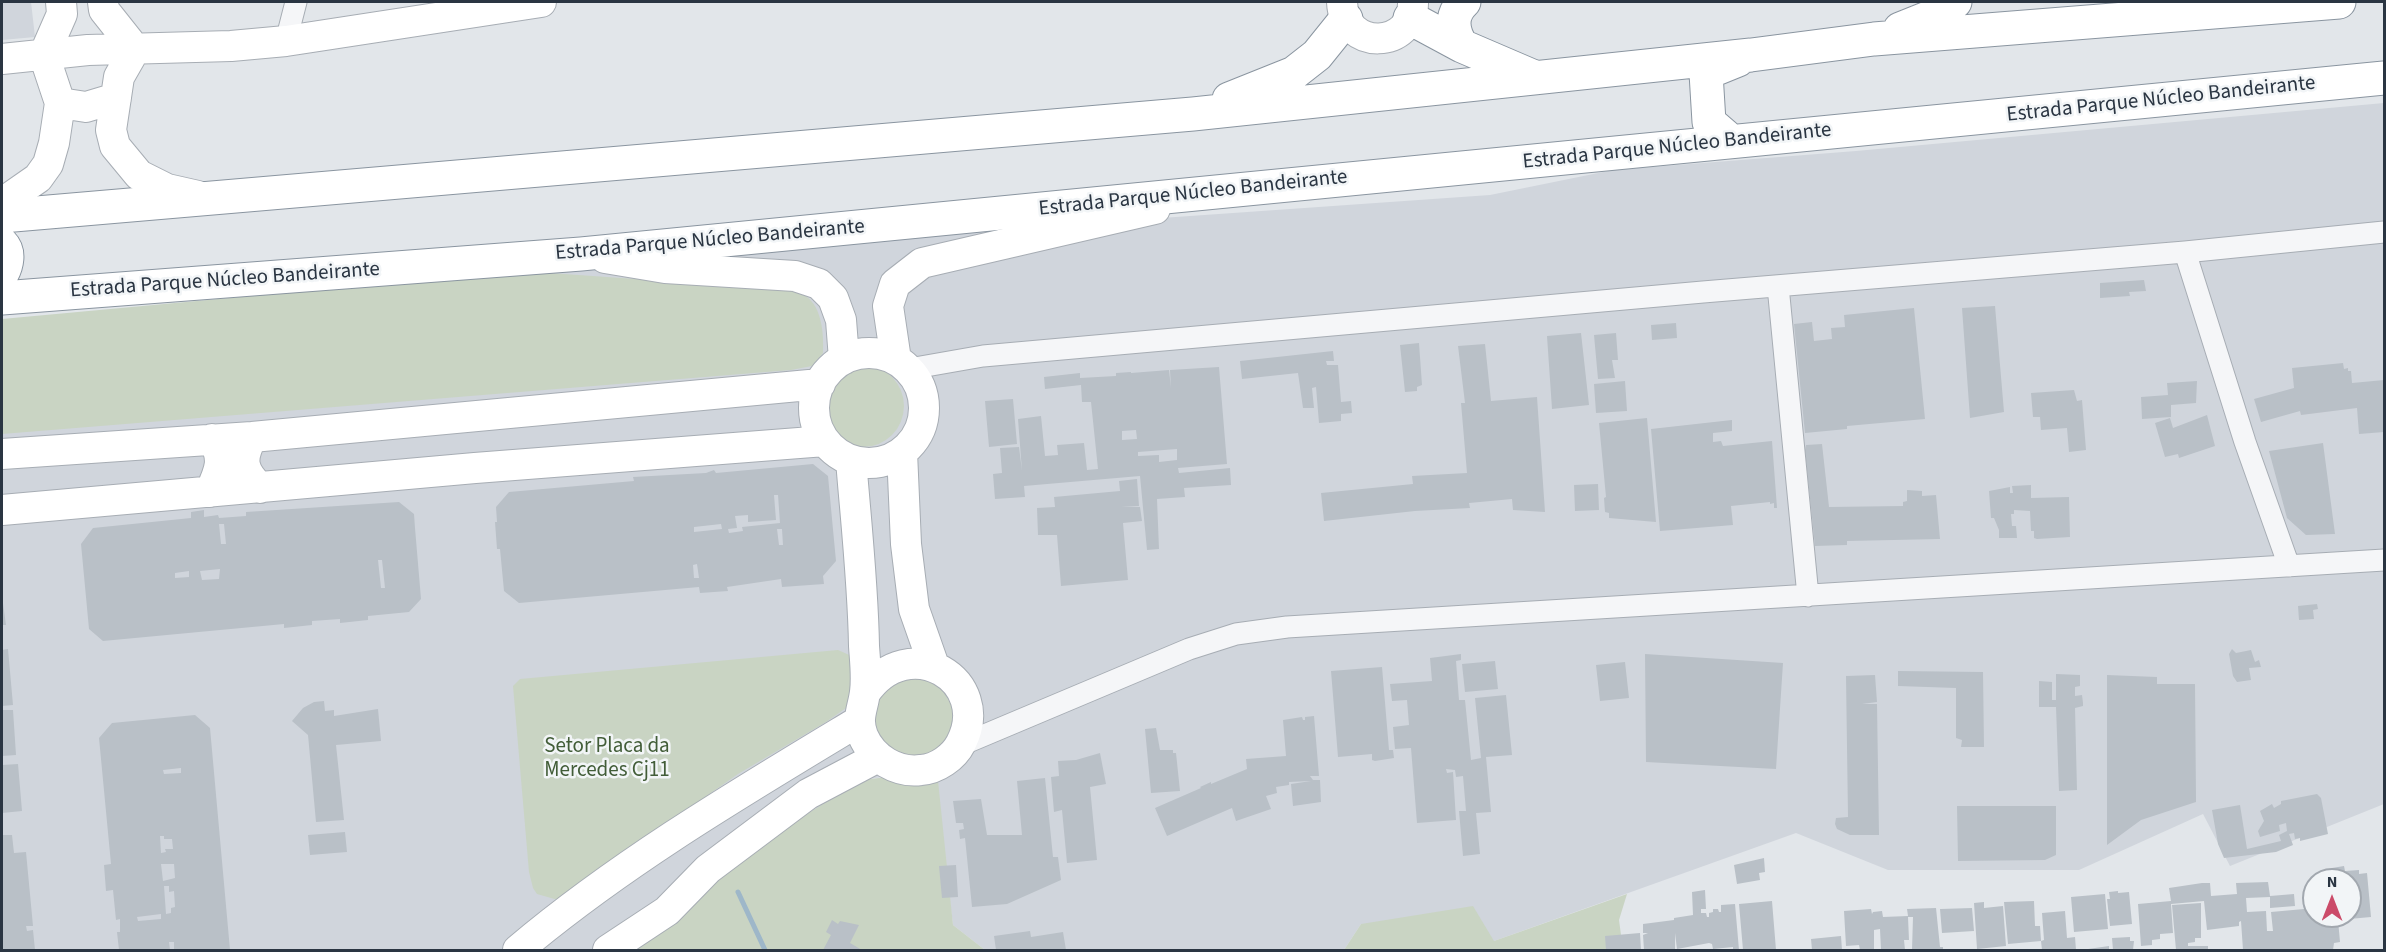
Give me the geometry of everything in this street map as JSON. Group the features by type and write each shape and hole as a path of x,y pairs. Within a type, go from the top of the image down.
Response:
{"highway":[{"path":"1461,46 1456,38 1454,22 1455,13 1464,2"},
{"path":"1874,39 1930,17 1955,2"},
{"path":"2,216 1193,114 1751,55 1874,39 2267,5 2339,2"},
{"path":"1412,9 1461,46 1533,77"},
{"path":"1193,114 1294,73 1317,55 1344,10"},
{"path":"1731,141 1709,122 1706,73 1751,55"},
{"name":"Estrada Parque Núcleo Bandeirante","path":"2,298 581,254 2385,78"},
{"path":"2,244 7,252 7,260 2,274"}],"street":[{"path":"286,41 297,2"},
{"path":"2,59 88,50 286,41 541,2"},
{"path":"1344,10 1359,34 1378,39 1397,33 1412,9 1453,2"},
{"path":"2,203 38,177 48,164 60,104 44,55 62,8 103,6 135,49"},
{"path":"135,49 119,77 111,130 115,146 140,175 167,189 210,198"},
{"path":"60,104 86,106 116,98"},
{"path":"902,364 888,306 895,284 922,263 1090,225 1226,190"},
{"path":"902,364 2185,252 2385,232"},
{"path":"2185,252 2246,442 2289,566"},
{"path":"581,254 665,267 795,276 819,284 833,298 841,320 844,359"},
{"path":"1778,286 1808,596"},
{"path":"861,354 879,354 902,364 918,382 923,397 924,412 921,428 913,442 902,452 877,462 851,460 837,452 825,441 818,428 815,413 815,398 820,384 830,370 844,359 861,354"},
{"path":"2,454 252,437 820,384"},
{"path":"252,437 246,447 244,460 247,475 260,488"},
{"path":"210,492 221,469 219,449 212,439"},
{"path":"2,510 475,468 825,441"},
{"path":"902,452 906,544 915,609 934,666"},
{"path":"518,951 563,913 862,707 874,680 886,670 900,664 915,663 934,666 950,676 962,690 968,708 968,727 961,745 951,757 937,766 922,770 906,770 891,766 878,758 869,747 862,707 858,549 851,460"},
{"path":"858,549 906,544"},
{"path":"961,745 1189,649 1236,634 1287,627 2385,560"},
{"path":"608,951 668,911 708,869 808,794 878,758"}],"shaded area":[{"path":"2,2 31,2 35,37 2,40"},
{"path":"2384,103 2384,804 2230,866 2203,814 2079,870 1888,870 1796,833 1494,941 1361,924 1344,950 985,950 953,925 933,770 862,780 627,950 2,950 2,320 933,234 1490,195 1613,170 1856,151"}],"green space":[{"path":"521,271 796,292 809,298 818,312 822,328 823,353 812,366 791,370 2,434 2,319"},
{"path":"855,365 871,365 886,372 897,383 904,398 901,422 892,435 871,447 855,447 840,440 829,429 822,414 822,398 829,383 840,372"},
{"name":"Setor Placa da Mercedes Cj11","path":"838,650 856,658 849,706 738,774 558,900 537,894 529,872 513,686 520,679"},
{"path":"894,675 936,677 956,714 947,741 931,754 909,757 896,754 875,735 874,694"},
{"path":"937,771 953,925 985,950 627,950 755,846 862,780"},
{"path":"1627,894 1619,920 1623,950 1344,950 1361,924 1473,906 1494,941"}],"building":[{"path":"2144,280 2146,291 2129,292 2130,296 2100,298 2100,283"},
{"path":"1995,306 2004,412 1970,418 1962,308"},
{"path":"1914,308 1925,419 1847,426 1847,429 1805,433 1794,324 1812,322 1814,341 1832,339 1831,328 1845,327 1844,315"},
{"path":"1676,323 1677,338 1652,340 1651,325"},
{"path":"1581,333 1589,405 1552,409 1547,336"},
{"path":"1616,333 1618,360 1612,360 1615,378 1598,379 1594,335"},
{"path":"1419,343 1422,385 1417,387 1417,391 1405,392 1400,345"},
{"path":"1485,344 1491,401 1537,397 1545,512 1513,510 1512,499 1469,503 1470,508 1415,511 1324,521 1321,493 1413,484 1412,476 1467,473 1461,403 1465,403 1458,346"},
{"path":"1333,351 1334,361 1326,361 1327,365 1338,365 1341,402 1351,401 1352,413 1341,414 1341,421 1319,423 1316,387 1312,388 1314,408 1303,408 1298,373 1242,379 1240,361"},
{"path":"2343,363 2344,369 2348,368 2348,371 2351,371 2352,383 2384,380 2384,432 2359,434 2357,408 2301,415 2300,411 2261,422 2254,399 2294,388 2292,368"},
{"path":"1219,367 1227,464 1178,468 1179,473 1230,468 1231,485 1184,488 1185,497 1157,499 1159,549 1147,550 1140,476 1024,486 1025,497 995,499 993,474 1002,473 1000,448 1019,447 1022,471 1018,419 1041,416 1045,456 1058,455 1057,445 1084,443 1087,470 1098,469 1091,402 1082,402 1081,385 1045,389 1044,377 1080,373 1080,378 1116,376 1116,373 1169,370 1171,388 1170,370","holes":["1136,430 1137,439 1122,440 1122,431","1177,449 1177,460 1159,462 1159,455 1138,456 1138,452"]},
{"path":"1625,381 1627,411 1596,413 1594,384"},
{"path":"2197,381 2196,403 2171,405 2171,417 2142,419 2141,397 2168,395 2167,383"},
{"path":"2074,390 2077,401 2082,400 2086,450 2069,452 2067,428 2041,430 2040,417 2033,417 2031,393"},
{"path":"1013,399 1017,444 989,447 985,401"},
{"path":"2207,415 2215,446 2179,458 2178,454 2165,457 2155,423 2170,418 2173,428"},
{"path":"1647,418 1656,522 1609,518 1609,513 1605,512 1604,498 1606,497 1599,423"},
{"path":"1732,420 1732,431 1713,433 1713,442 1721,441 1723,446 1772,441 1777,508 1774,508 1774,503 1770,504 1770,502 1731,506 1733,525 1660,531 1651,429"},
{"path":"2323,443 2335,534 2306,535 2287,518 2269,451"},
{"path":"1822,444 1829,507 1903,506 1903,502 1907,501 1907,490 1922,491 1922,496 1936,495 1940,539 1847,541 1847,545 1815,546 1805,450 1806,445"},
{"path":"813,464 828,476 836,561 823,576 824,584 782,587 781,579 727,587 728,591 700,593 699,587 519,603 504,591 495,522 497,522 496,507 509,492 634,481 633,477 706,473 714,470 716,473","holes":["774,495 778,495 780,523 742,527 743,531 729,533 728,529 737,528 735,516 748,515 748,522 776,520","721,524 722,529 694,532 694,527","777,529 782,529 783,545 779,545","697,564 699,578 694,578 693,565"]},
{"path":"1137,479 1139,506 1121,507 1140,507 1142,521 1123,523 1128,580 1061,586 1057,535 1038,535 1037,508 1055,507 1054,497 1120,491 1119,481"},
{"path":"1598,484 1599,510 1575,511 1574,485"},
{"path":"2031,485 2031,498 2069,497 2070,537 2034,538 2034,531 2031,531 2030,511 2014,510 2014,514 2011,514 2012,526 2016,526 2017,538 1999,538 1999,530 1994,518 1991,518 1989,491 2010,487 2010,493 2013,493 2012,486"},
{"path":"399,502 414,514 421,599 409,612 368,616 368,620 340,623 340,619 312,621 312,625 284,628 284,624 103,641 89,629 81,544 93,528 191,518 191,512 204,510 204,517 218,515 219,518 246,516 246,512","holes":["219,524 224,524 226,544 221,544","378,560 382,560 385,588 381,588","220,569 219,579 202,580 200,571","189,571 189,577 175,578 175,573"]},
{"path":"2,596 6,625 2,625"},
{"path":"2317,604 2318,609 2313,610 2314,619 2299,620 2298,606"},
{"path":"8,649 13,705 2,706 2,650"},
{"path":"2232,649 2236,653 2251,650 2255,662 2259,660 2261,667 2249,668 2251,680 2237,682 2233,676 2229,654"},
{"path":"1461,654 1461,660 1456,661 1459,700 1465,700 1471,760 1481,758 1475,698 1506,695 1512,755 1486,757 1491,812 1476,813 1480,854 1463,856 1459,811 1466,811 1463,776 1456,777 1455,770 1446,769 1447,773 1453,772 1456,820 1417,823 1411,748 1395,749 1393,727 1409,725 1407,700 1392,701 1390,684 1432,681 1430,658"},
{"path":"1645,654 1783,663 1776,769 1646,762"},
{"path":"1495,661 1498,689 1465,692 1462,664"},
{"path":"1625,662 1629,698 1600,701 1596,665"},
{"path":"1382,667 1389,750 1393,750 1394,758 1375,761 1372,760 1372,754 1338,757 1331,671"},
{"path":"1898,671 1983,672 1984,747 1961,747 1962,740 1956,738 1956,688 1898,686"},
{"path":"2056,674 2080,675 2080,686 2075,687 2075,696 2082,695 2083,703 2083,706 2075,708 2077,790 2059,791 2056,707 2039,707 2039,681 2052,682 2052,700 2056,700"},
{"path":"1875,675 1877,702 1862,704 1877,704 1879,835 1850,835 1837,829 1835,824 1836,818 1848,817 1846,676"},
{"path":"2107,675 2157,677 2157,684 2195,684 2196,802 2141,820 2107,845"},
{"path":"324,701 325,711 334,710 334,716 378,709 381,741 336,745 344,820 316,822 308,735 292,721 303,708 314,702"},
{"path":"2,710 13,710 16,755 2,756"},
{"path":"195,715 210,728 230,950 179,950 174,949 174,942 169,942 170,950 119,950 117,932 120,932 120,919 116,920 113,890 106,891 104,865 111,864 99,738 112,723","holes":["181,768 181,773 164,774 163,770","160,836 164,836 164,839 172,839 173,849 165,849 166,852 161,853","161,864 174,864 175,878 163,881","164,886 169,886 169,892 174,891 175,907 171,908 171,913 166,914","161,914 161,919 138,921 137,917"]},
{"path":"1314,716 1319,776 1310,776 1313,780 1320,780 1321,802 1293,806 1291,784 1311,781 1289,782 1289,785 1276,787 1277,793 1266,796 1271,809 1236,821 1232,808 1167,836 1155,808 1211,782 1211,784 1247,769 1246,759 1286,756 1283,720 1302,717 1305,720 1305,717"},
{"path":"1156,728 1160,750 1173,750 1173,753 1176,753 1180,791 1151,793 1145,729"},
{"path":"1100,753 1106,784 1090,787 1097,860 1067,863 1062,810 1054,812 1051,777 1059,776 1058,761 1076,760"},
{"path":"18,764 22,811 2,813 2,765"},
{"path":"1045,778 1053,857 1058,857 1061,880 1007,904 972,907 965,838 960,839 959,830 964,829 963,823 956,823 953,801 981,799 987,835 1022,835 1017,781"},
{"path":"2317,794 2321,798 2328,834 2300,841 2300,838 2295,839 2294,833 2289,834 2293,845 2276,852 2224,858 2218,844 2212,810 2240,805 2247,849 2281,841 2279,835 2287,831 2286,823 2279,825 2280,831 2260,837 2258,831 2264,821 2260,811 2272,804 2274,808 2281,804 2281,801"},
{"path":"1957,806 2056,806 2056,855 2045,860 1958,861"},
{"path":"345,832 347,852 310,855 308,835"},
{"path":"2,835 12,835 14,853 26,852 33,926 26,926 27,931 33,930 35,950 2,950"},
{"path":"1764,858 1765,872 1759,873 1760,880 1737,884 1734,865"},
{"path":"956,865 958,897 942,898 939,866"},
{"path":"2367,873 2371,917 2362,918 2362,874"},
{"path":"2268,882 2270,896 2294,894 2295,906 2270,908 2270,897 2246,898 2247,912 2266,911 2267,931 2273,931 2271,912 2302,909 2302,928 2339,928 2340,942 2334,943 2333,950 2243,950 2241,921 2239,926 2207,930 2204,901 2171,904 2173,933 2160,934 2160,939 2152,940 2152,945 2141,946 2138,904 2171,901 2169,888 2210,883 2211,896 2237,894 2236,883"},
{"path":"1705,890 1706,909 1701,909 1701,913 1706,913 1707,917 1713,909 1721,912 1721,905 1735,904 1739,950 1733,950 1733,947 1713,949 1712,944 1709,943 1677,949 1675,933 1675,950 1644,950 1643,935 1648,933 1643,933 1643,924 1693,915 1692,892"},
{"path":"2118,891 2118,893 2129,892 2132,924 2110,926 2107,899 2110,899 2109,892"},
{"path":"2105,894 2108,929 2074,932 2071,897"},
{"path":"1772,901 1776,950 1743,950 1739,904"},
{"path":"2034,901 2035,926 2040,926 2041,941 2008,944 2004,902"},
{"path":"1984,902 1984,908 2003,906 2006,946 1977,949 1974,903"},
{"path":"2201,903 2201,938 2195,938 2195,942 2188,943 2188,946 2208,946 2208,950 2176,950 2172,905"},
{"path":"1936,908 1940,947 1943,947 1943,950 1912,950 1913,917 1908,917 1909,940 1904,940 1905,950 1881,950 1880,929 1874,930 1874,949 1860,950 1859,945 1846,946 1844,911 1871,909 1872,914 1882,911 1883,917 1908,916 1907,909"},
{"path":"1972,908 1974,931 1942,933 1940,909"},
{"path":"2065,911 2067,938 2075,937 2076,950 2042,950 2041,941 2044,940 2042,913"},
{"path":"832,920 838,924 840,921 859,925 850,943 862,950 823,950 831,935 826,932"},
{"path":"1030,931 1031,937 1063,932 1066,950 996,950 994,936"},
{"path":"1640,933 1641,950 1606,950 1605,936"},
{"path":"1841,936 1842,950 1812,950 1811,939"},
{"path":"2130,937 2130,941 2134,941 2133,950 2113,950 2112,938"},
{"path":"2109,946 2109,950 2088,950 2088,949"}],"waterway":[{"path":"738,892 765,950"}]}
